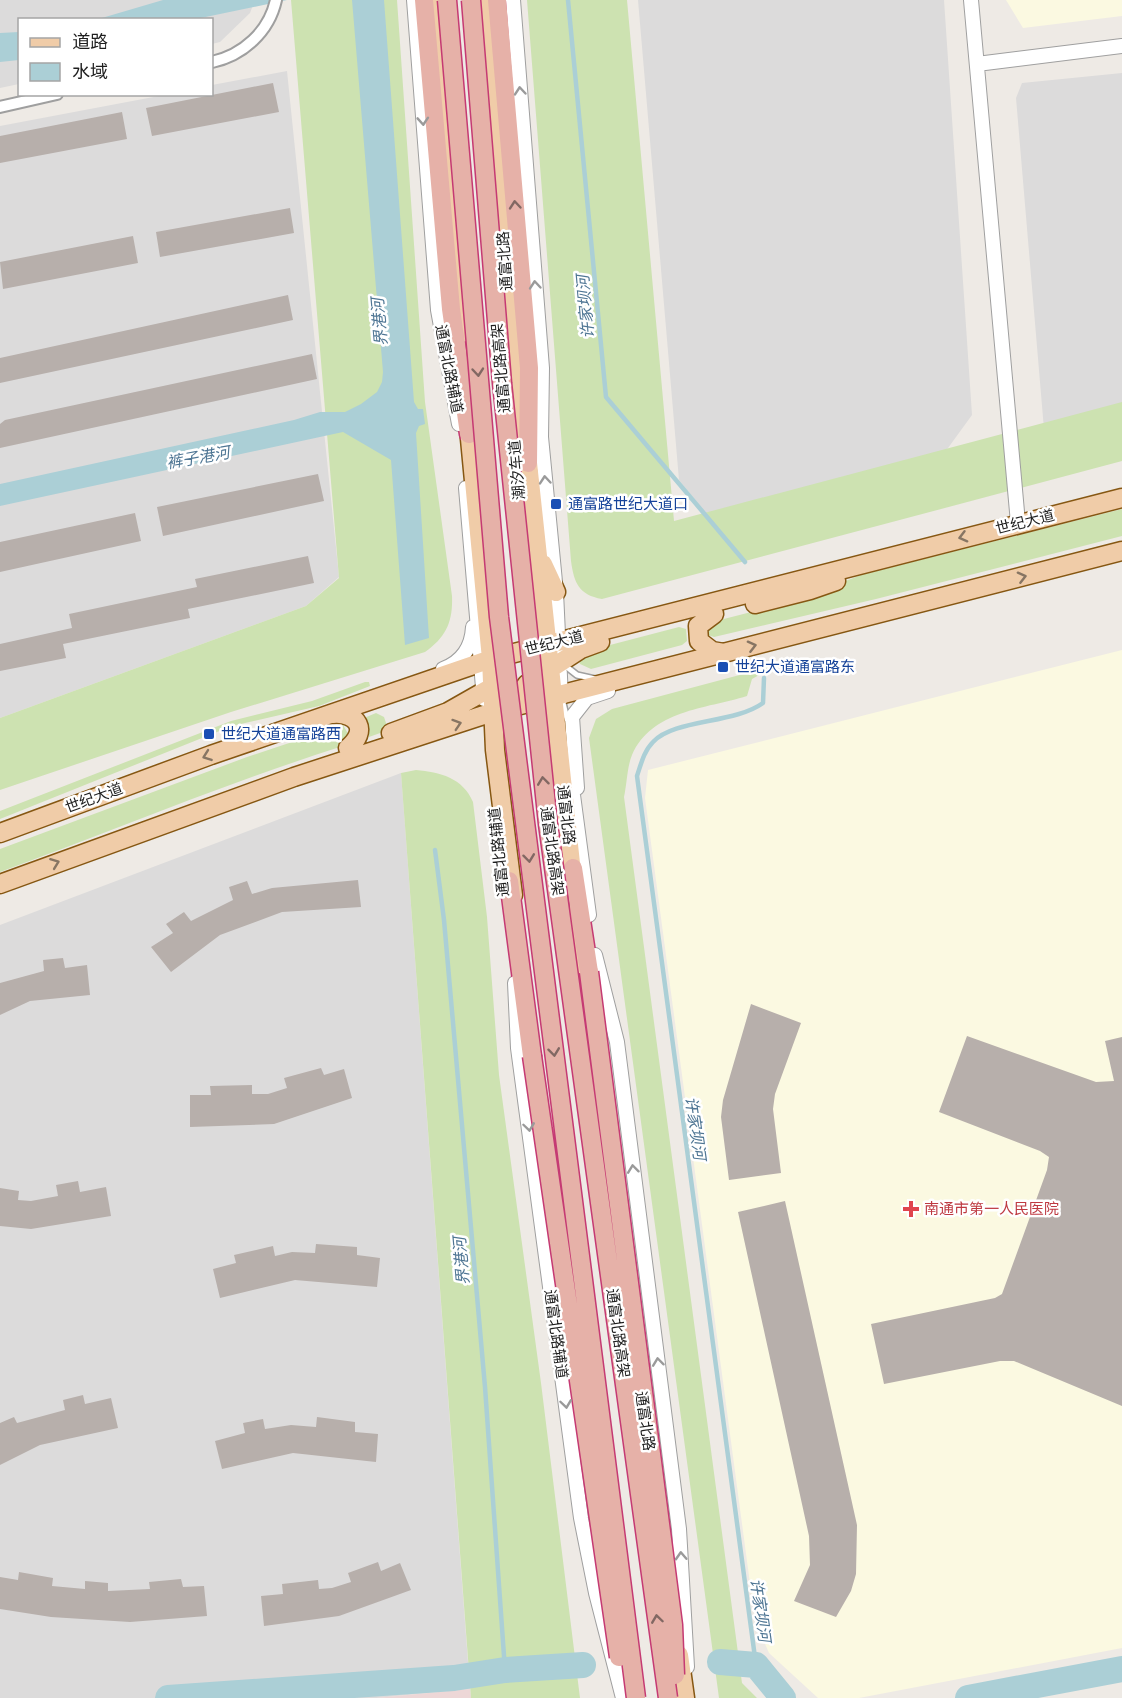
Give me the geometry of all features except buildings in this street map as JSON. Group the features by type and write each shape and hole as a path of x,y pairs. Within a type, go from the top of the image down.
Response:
{"highway":[{"path":"424,0 451,309 469,434"},
{"name":"通富北路高架","path":"447,0 499,617 636,1698"},
{"name":"通富北路高架","path":"471,0 507,429 543,778 668,1698"},
{"path":"497,0 529,368 528,463"},
{"path":"573,868 592,968 673,1625 674,1698"},
{"path":"509,881 606,1577 628,1698"}],"main road":[{"path":"438,0 488,691 496,711 491,751 509,881 524,940 628,1698"},
{"name":"通富北路","path":"484,0 516,414 543,540 541,604 554,665 557,694 573,868 575,944 687,1698"},
{"name":"世纪大道","path":"0,833 297,724 486,660 524,651 548,639 1122,498"},
{"path":"164,824 252,781 448,712 488,691 511,670 524,651 537,620 541,604 544,567 543,540"},
{"path":"496,711 526,684 554,665 581,649 601,641 810,591 924,548"},
{"path":"0,884 294,777 496,711 1122,551"},
{"path":"714,614 698,626 699,641 717,655"},
{"path":"326,715 342,713 351,716 357,723 360,732 357,741 348,748"},
{"path":"491,751 497,802"}],"street":[{"name":"通富北路辅道","path":"414,0 438,310 461,434 486,660"},
{"path":"513,0 542,368 543,540"},
{"path":"971,0 1018,523"},
{"path":"213,62 244,49 272,17 275,2"},
{"path":"977,64 1122,46"},
{"path":"0,107 48,96"},
{"path":"297,724 458,661 472,639 473,622 463,533 469,434"},
{"path":"573,868 578,799 571,732 572,717 587,698 662,678 717,655"},
{"path":"557,694 576,823 592,968 617,1042 679,1529 687,1698"},
{"name":"通富北路辅道","path":"497,802 514,978 518,1048 581,1518 596,1593 623,1698"}],"lane":[{"name":"潮汐车道","path":"477,0 515,451 541,604"},
{"path":"473,622 486,660"},
{"path":"554,665 577,675 609,681"},
{"path":"557,694 571,732"}],"shaded area":[{"path":"0,0 255,0 250,13 220,42 213,44 213,18 18,18 18,84 0,88"},
{"path":"638,0 944,0 972,415 932,470 711,520 679,480"},
{"path":"1006,0 1122,0 1122,16 1023,28"},
{"path":"287,71 339,577 306,606 0,718 0,126 159,96 213,96 213,85"},
{"path":"1122,73 1122,446 1046,453 1016,98 1022,83"},
{"name":"南通市第一人民医院","path":"1122,650 1122,1648 859,1698 818,1698 769,1653 755,1621 645,798 648,770"},
{"path":"401,773 470,1689 376,1698 0,1698 0,925"},
{"path":"470,1689 471,1698 376,1698"}],"green space":[{"path":"291,0 397,0 425,402 452,596 447,628 438,641 425,652 231,712 0,790 0,718 306,606 339,578"},
{"path":"527,0 627,0 674,521 1122,402 1122,461 602,599 583,591 576,582 571,561"},
{"path":"1122,509 1122,536 876,599 714,637 708,635 707,629 712,622 794,601 861,575"},
{"path":"679,627 686,629 687,641 682,645 591,669 580,664 579,660 587,651"},
{"path":"777,665 752,679 747,696 681,714 652,729 641,740 632,755 624,797 742,1683 757,1698 719,1698 589,738 596,719 612,709"},
{"path":"369,682 370,686 319,706 232,726 0,819 0,811 231,721 312,701"},
{"path":"376,713 384,717 387,726 383,732 369,737 369,726 364,718"},
{"path":"343,725 350,737 343,746 214,791 0,872 0,849 247,757"},
{"path":"416,770 434,772 450,778 463,787 473,802 487,917 499,1075 541,1383 580,1698 471,1698 401,773"}],"water":[{"path":"163,0 287,0 201,18 102,18"},
{"name":"裤子港河","path":"352,0 384,0 414,402 418,409 423,409 425,424 419,426 416,433 429,638 405,645 391,460 343,432 0,506 0,484 294,420 320,412 345,412 377,392 382,382 383,372"},
{"path":"18,32 18,60 0,62 0,33"}],"waterway":[{"name":"许家坝河","path":"568,0 606,397 745,562"},
{"name":"许家坝河","path":"756,1665 637,776 647,749 663,735 689,725 737,715 763,703 764,678"},
{"name":"界港河","path":"435,850 444,920 485,1387 505,1670"},
{"name":"许家坝河","path":"720,1662 756,1665 783,1698"},
{"path":"168,1698 454,1678 505,1670 583,1665"},
{"path":"968,1698 1122,1669"}],"place":[{"name":"通富路世纪大道口","path":"556,504"},
{"name":"世纪大道通富路东","path":"723,667"},
{"name":"世纪大道通富路西","path":"209,734"},
{"name":"南通市第一人民医院","path":"911,1209"}]}
